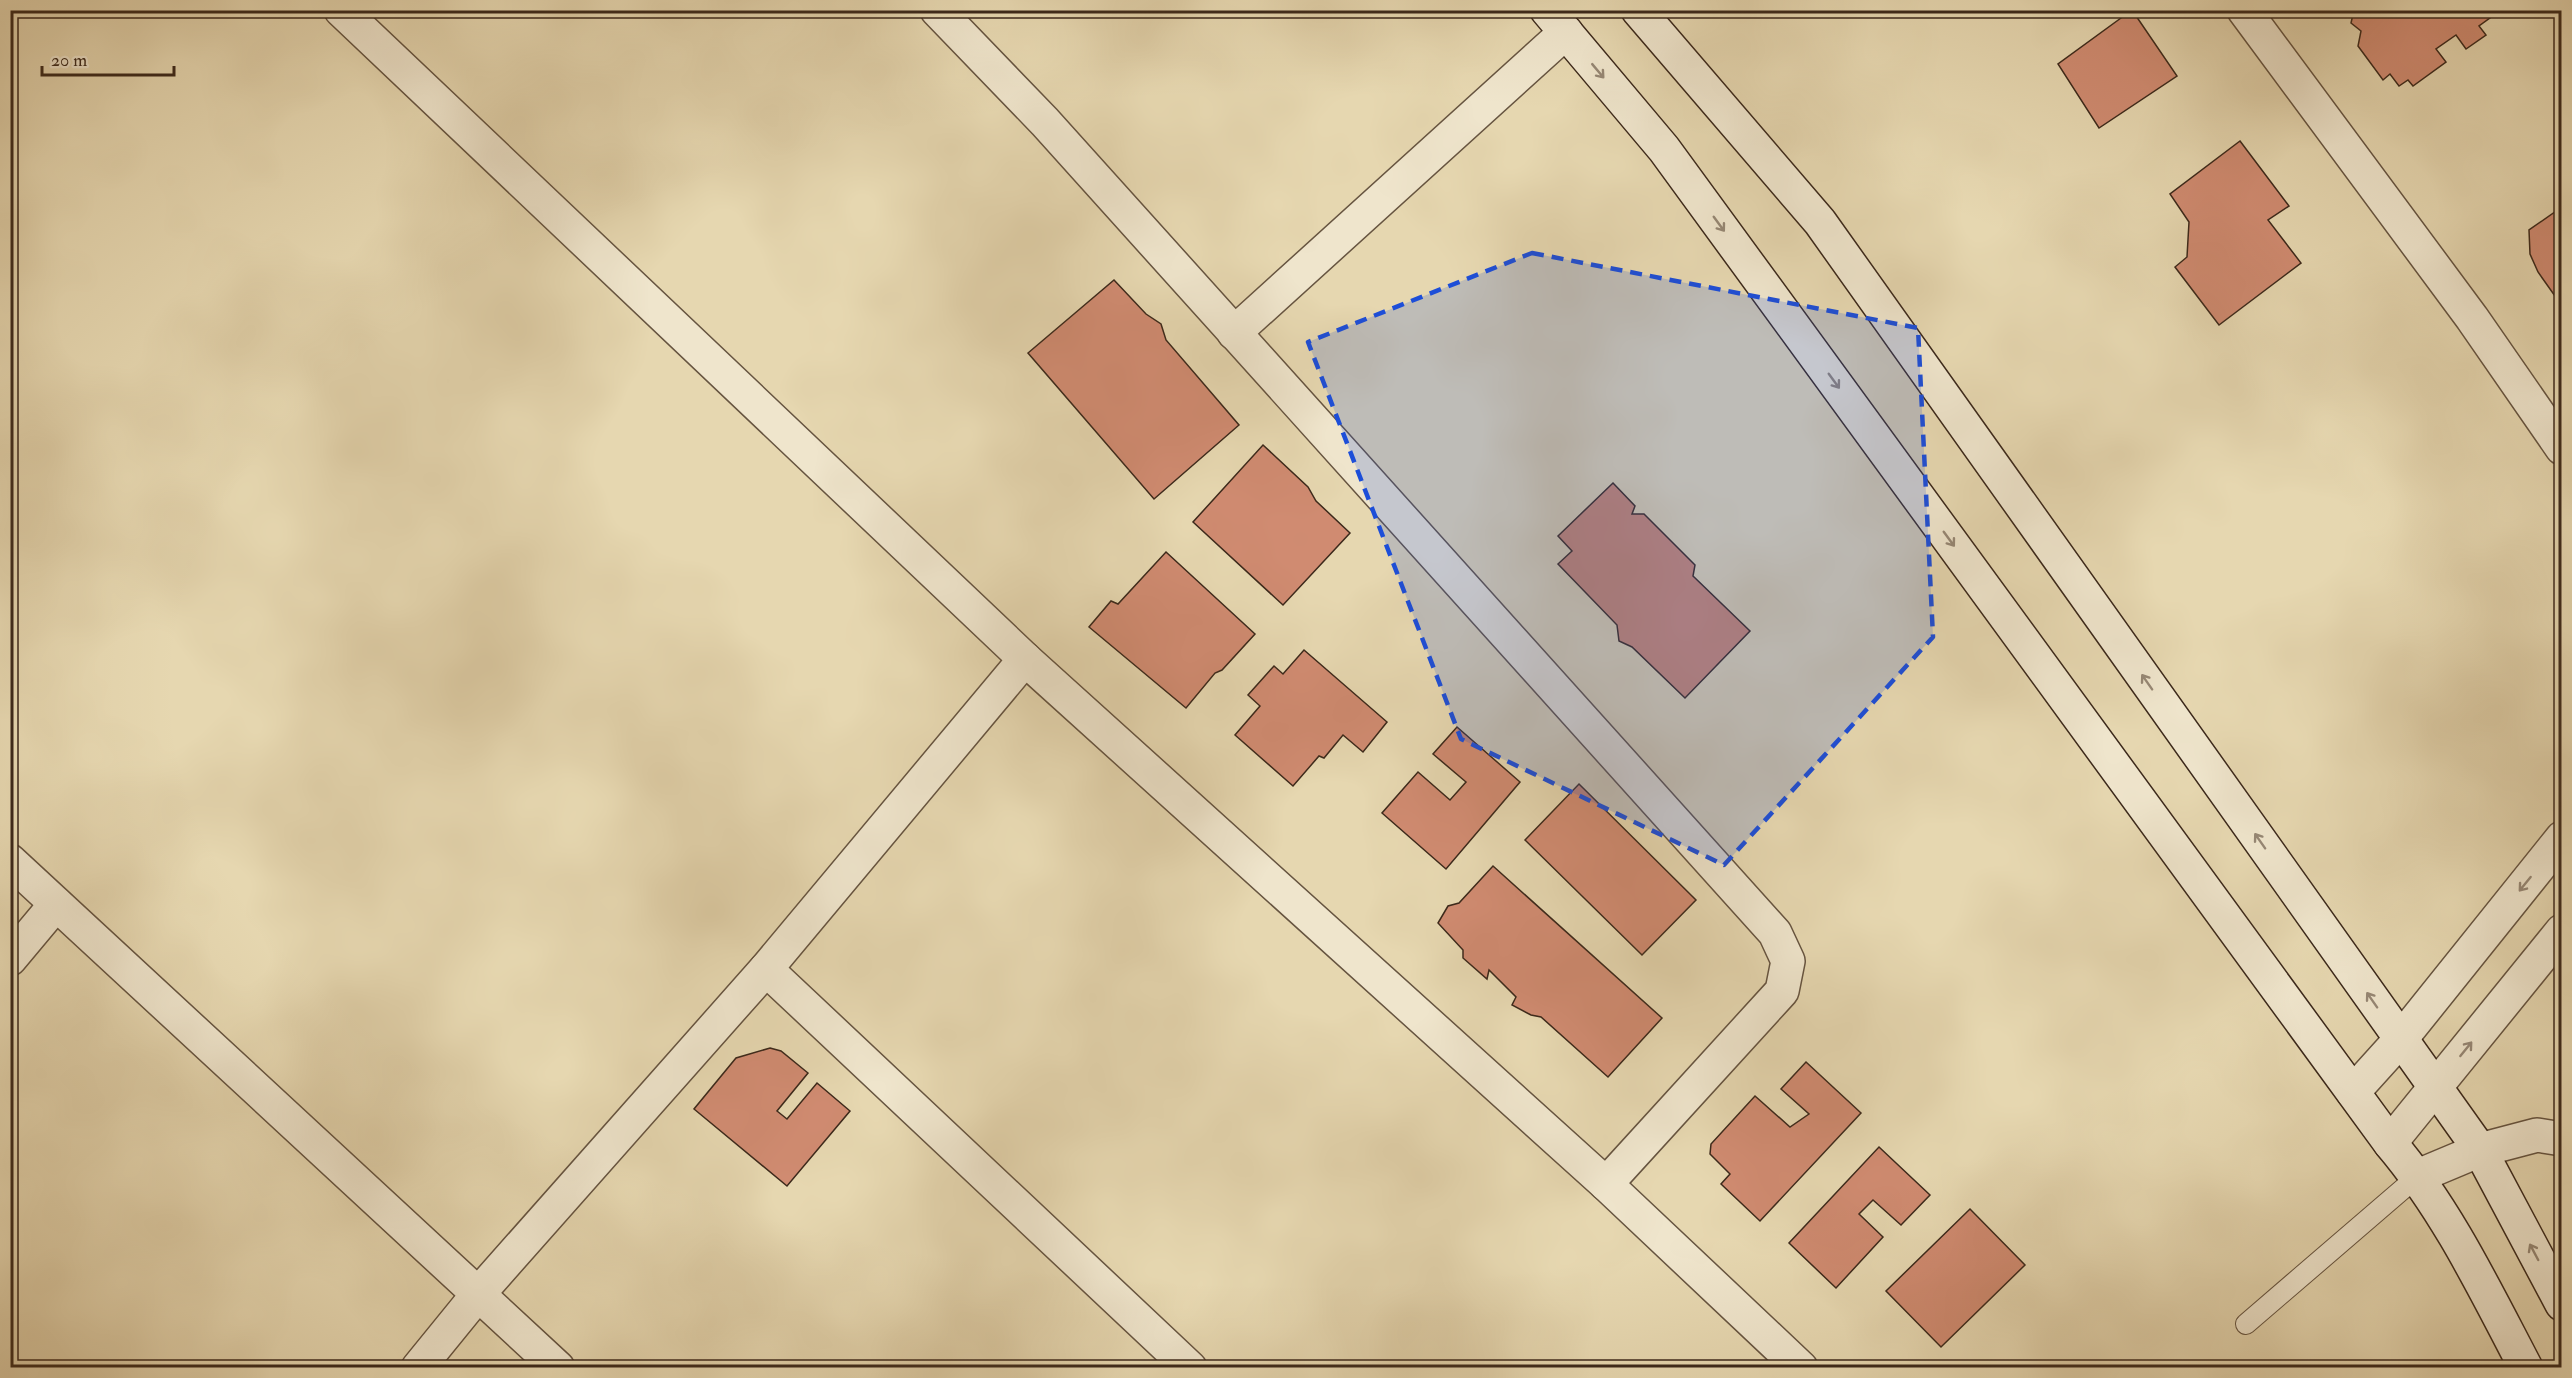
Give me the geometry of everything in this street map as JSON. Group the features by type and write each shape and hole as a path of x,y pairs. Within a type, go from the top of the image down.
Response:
{"street":[{"path":"341,10 1025,660 1606,1184 1801,1368"},
{"path":"937,10 1045,122 1775,933 1788,961 1782,991 1606,1184"},
{"path":"1638,10 1820,222 2480,1150 2562,1304"},
{"path":"2244,10 2472,318 2562,448"},
{"path":"1234,333 1556,22 1671,159 2390,1143 2418,1176 2463,1250 2526,1368"},
{"path":"418,1368 478,1293 766,969 1025,660"},
{"path":"2354,1092 2400,1040 2562,838"},
{"path":"10,861 558,1368"},
{"path":"10,959 56,904"},
{"path":"2390,1143 2562,931"},
{"path":"766,969 1190,1368"},
{"path":"2418,1176 2480,1150 2536,1135 2562,1139"}],"lane":[{"path":"2246,1324 2418,1176"}],"highlighted area":[{"path":"1532,253 1918,328 1933,637 1724,865 1461,739 1308,342"}],"building":[{"path":"2132,10 2177,76 2099,128 2058,64"},
{"path":"2354,10 2501,10 2479,26 2486,35 2466,49 2456,35 2436,49 2446,62 2413,86 2408,80 2399,86 2390,74 2383,80 2358,46 2361,31 2351,23"},
{"path":"2240,141 2289,206 2268,220 2301,263 2219,325 2175,267 2187,257 2189,222 2170,194"},
{"path":"2562,207 2562,306 2538,272 2530,254 2529,230"},
{"path":"1114,280 1146,314 1161,324 1166,340 1239,425 1154,499 1028,353"},
{"path":"1263,445 1308,487 1316,501 1350,533 1283,605 1193,522"},
{"path":"1613,483 1635,506 1632,514 1644,514 1695,565 1693,576 1750,631 1685,698 1632,647 1619,641 1617,625 1558,564 1572,551 1558,536"},
{"path":"1166,552 1255,634 1222,670 1215,673 1186,708 1089,627 1111,601 1118,604"},
{"path":"1304,650 1387,722 1363,752 1343,735 1324,758 1319,756 1293,786 1235,735 1260,706 1248,695 1274,666 1283,674"},
{"path":"1457,727 1520,782 1446,869 1382,813 1418,772 1450,800 1466,782 1433,754"},
{"path":"1579,784 1696,900 1642,955 1525,840"},
{"path":"1493,866 1662,1018 1608,1077 1541,1017 1531,1015 1512,1005 1516,997 1489,970 1487,979 1463,958 1463,950 1438,923 1448,906 1459,903"},
{"path":"770,1048 781,1051 808,1073 777,1111 787,1119 817,1083 850,1111 787,1186 694,1109 736,1058"},
{"path":"1806,1062 1861,1113 1760,1221 1721,1184 1730,1174 1710,1154 1711,1144 1755,1096 1790,1127 1809,1114 1781,1089"},
{"path":"1879,1147 1930,1195 1901,1225 1873,1200 1859,1214 1883,1237 1836,1288 1789,1243"},
{"path":"1970,1209 2025,1265 1941,1347 1886,1291"}]}
